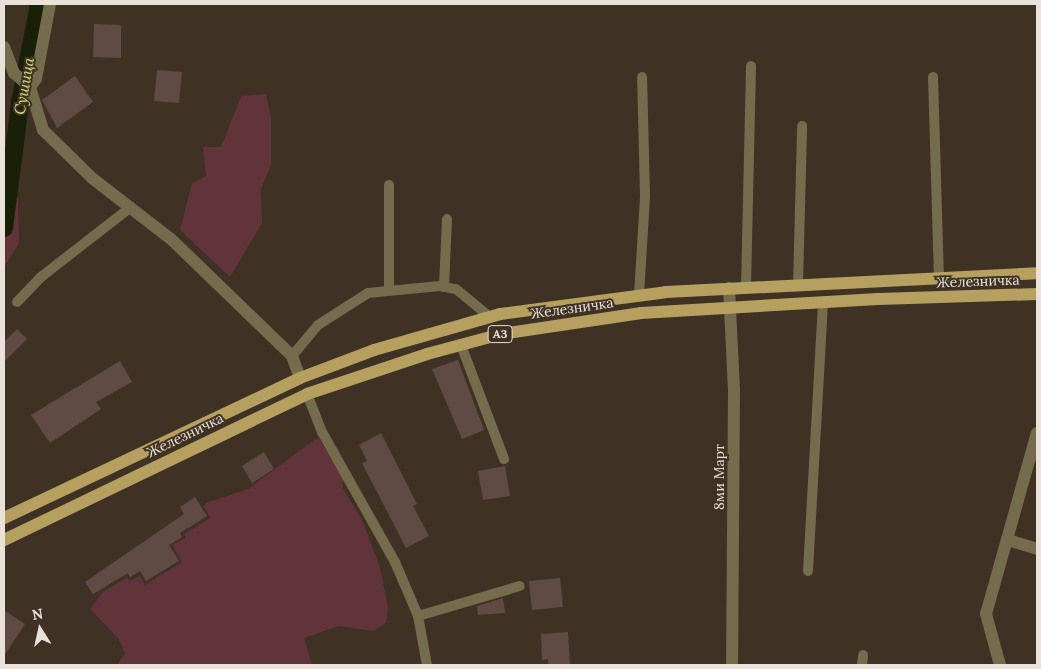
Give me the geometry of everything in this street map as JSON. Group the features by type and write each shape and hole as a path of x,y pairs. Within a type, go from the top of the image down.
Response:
{"main road":[{"name":"Железничка","path":"4,518 300,378 374,350 490,317 639,295 798,284 1037,273"},
{"name":"Железничка","path":"4,540 307,394 461,345 566,323 641,314 823,303 1037,294"},
{"path":"300,378 307,394"}],"street":[{"path":"30,87 36,79 50,4"},
{"path":"4,47 14,73 30,87 43,130 73,161 172,239 292,356 300,378"},
{"name":"8ми Март","path":"729,288 731,308 735,563 732,665"},
{"path":"1000,665 986,614 1037,432"},
{"path":"1008,540 1037,549"}],"lane":[{"path":"746,287 751,66"},
{"path":"639,295 645,196 642,77"},
{"path":"933,77 939,277"},
{"path":"798,284 802,126"},
{"path":"389,186 389,290"},
{"path":"17,302 41,278 131,207"},
{"path":"444,286 447,219"},
{"path":"292,356 318,325 368,293 444,286 470,298 490,317"},
{"path":"808,571 823,303"},
{"path":"461,345 504,459"},
{"path":"307,394 322,432 395,562 418,616 427,665"},
{"path":"418,616 520,586"}],"shaded area":[{"path":"266,94 271,117 271,165 261,189 262,223 230,277 180,230 192,183 206,176 203,147 221,147 241,96"},
{"path":"18,197 19,244 4,267 4,201"},
{"path":"318,437 343,478 343,488 362,520 380,567 388,608 386,623 374,631 339,626 304,638 312,665 117,665 125,653 118,638 90,609 103,592 127,577 129,581 140,576 145,585 182,562 172,545 186,538 184,534 210,518 204,506 206,503 248,489"}],"building":[{"path":"94,24 121,25 121,58 93,57"},
{"path":"157,70 182,72 179,103 154,101"},
{"path":"75,76 93,102 57,128 42,100"},
{"path":"17,329 27,339 4,362 4,342"},
{"path":"458,360 484,430 462,439 432,369"},
{"path":"120,361 132,382 96,402 101,409 50,443 31,415"},
{"path":"381,433 417,504 413,506 429,536 406,548 362,463 367,461 359,445"},
{"path":"264,452 274,469 252,483 242,466"},
{"path":"505,466 510,496 483,500 478,471"},
{"path":"195,497 207,516 180,533 182,537 169,545 179,561 146,581 140,571 130,577 128,573 93,594 85,582 184,514 180,507"},
{"path":"560,578 563,607 532,610 529,581"},
{"path":"503,598 505,613 478,615 477,606"},
{"path":"4,610 25,624 4,656"},
{"path":"568,632 570,665 548,665 548,659 542,660 541,634"}],"waterway":[{"name":"Сушица","path":"4,228 20,103 39,4"}]}
